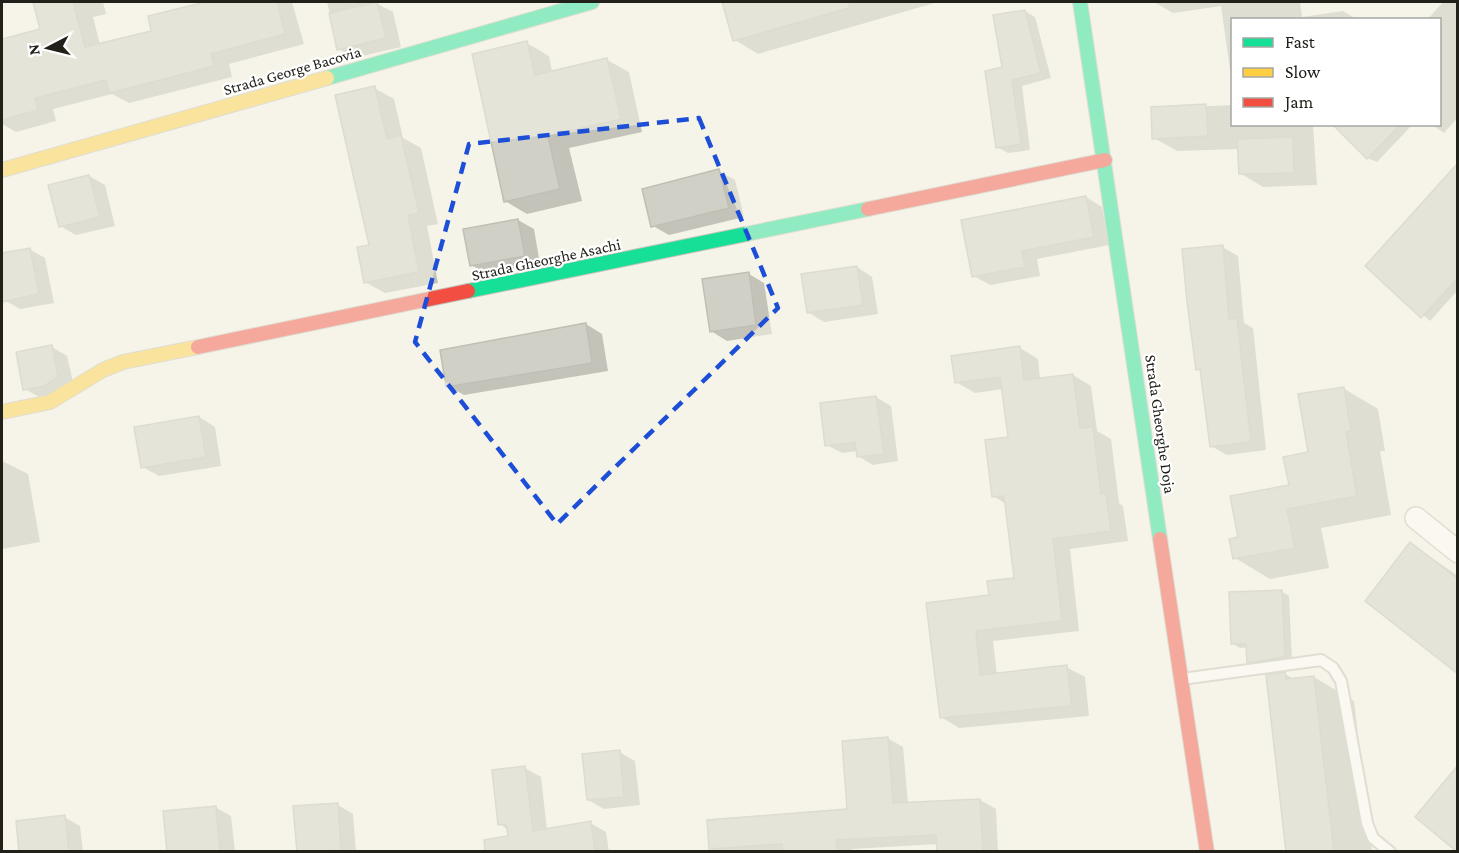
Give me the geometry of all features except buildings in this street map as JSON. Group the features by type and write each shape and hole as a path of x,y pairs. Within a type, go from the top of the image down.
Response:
{"street":[{"name":"Strada George Bacovia","path":"2,170 592,2"},
{"name":"Strada Gheorghe Doja","path":"1080,2 1207,852"},
{"name":"Strada Gheorghe Asachi","path":"2,412 50,402 103,370 123,362 1105,160"},
{"path":"1416,518 1458,552"}],"lane":[{"path":"1181,679 1322,660 1334,668 1341,681 1367,823 1373,838 1390,852"}],"highlighted area":[{"path":"699,118 778,308 557,524 415,342 469,144"}],"traffic: fast":[{"path":"327,78 592,2"},
{"path":"1080,2 1160,539"},
{"path":"468,291 868,209"}],"traffic: slow":[{"path":"2,170 327,78"},
{"path":"2,412 50,402 103,370 123,362 198,347"}],"traffic: jam":[{"path":"868,209 1105,160"},
{"path":"198,347 468,291"},
{"path":"1160,539 1207,852"}]}
